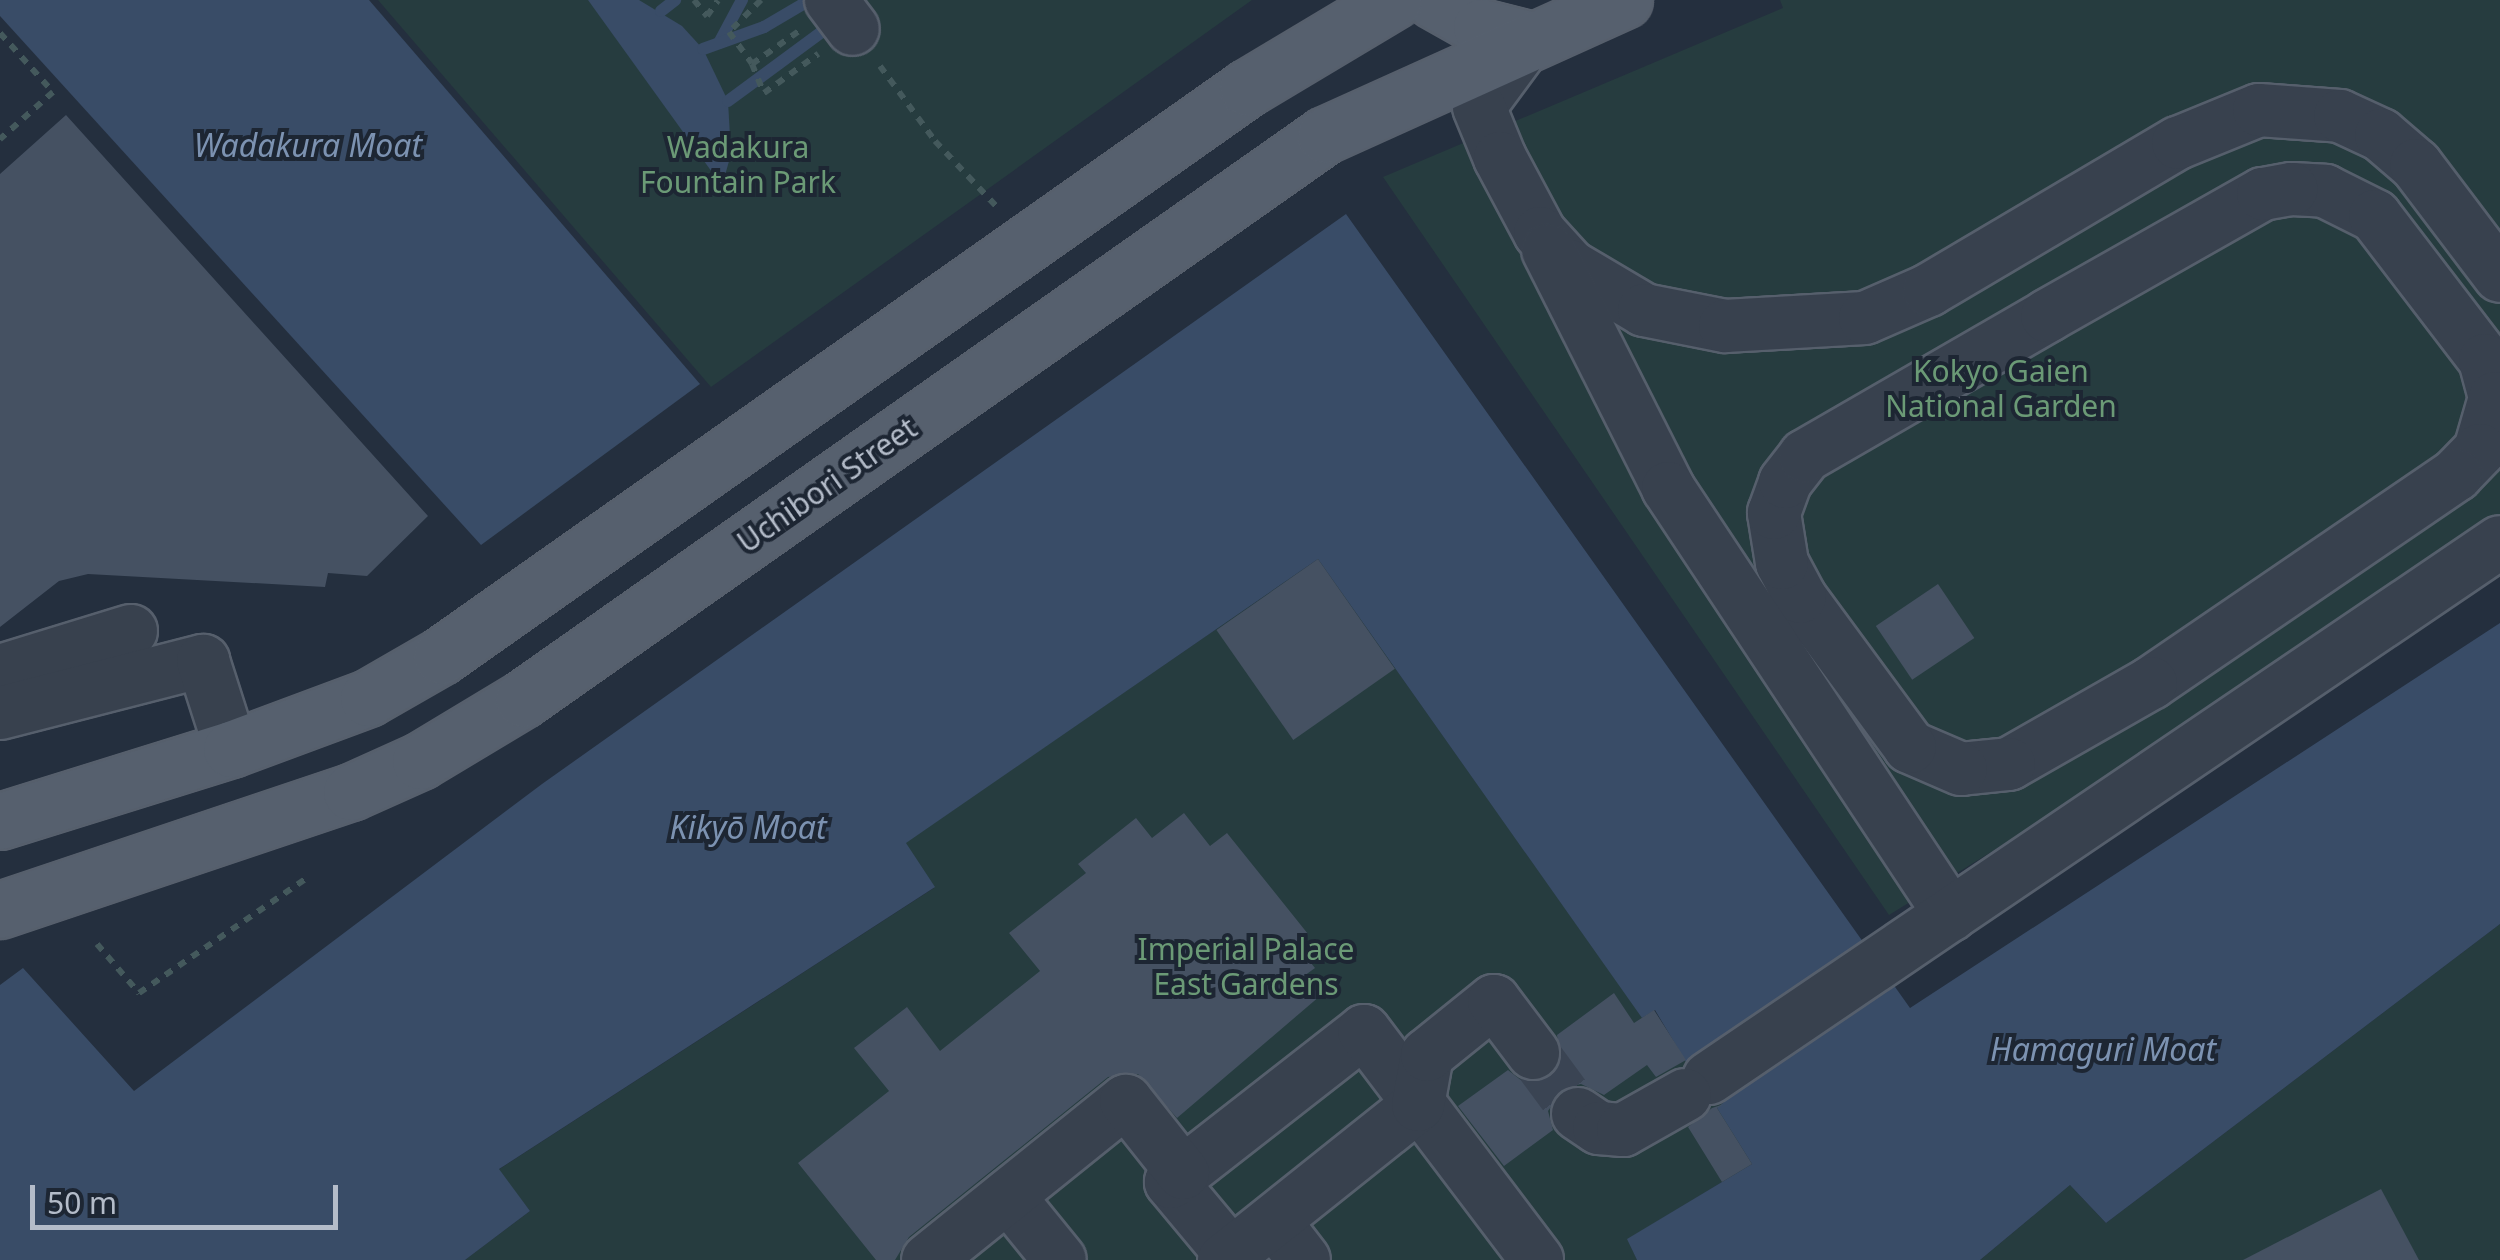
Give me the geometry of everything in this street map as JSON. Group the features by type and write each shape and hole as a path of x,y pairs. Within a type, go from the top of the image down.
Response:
{"main road":[{"path":"0,822 230,750 368,698 442,656 1247,88 1394,0"},
{"path":"1433,0 1480,27 1528,38"},
{"name":"Uchibori Street","path":"0,910 351,792 420,761 524,698 1325,134 1528,38 1624,0"}],"street":[{"path":"1528,38 1479,106 1668,488 1951,915"},
{"path":"1540,232 1570,266 1644,310 1725,326 1866,318 1928,290 2219,124 2260,110 2310,112 2340,116 2381,135 2416,164 2500,276"},
{"path":"2292,189 2344,198 2392,232 2484,360 2495,398 2488,434 2456,475 2151,684 2009,764 1961,768 1925,756 1886,718 1782,563 1774,512 1785,482 1806,456 2263,194 2292,189"},
{"path":"1578,1114 1599,1128 1622,1130 1697,1086 2500,542"},
{"path":"0,671 131,631"},
{"path":"0,714 204,660 230,750"},
{"path":"1533,1053 1494,1001 1427,1055 1418,1105 1289,1240 1228,1257 1171,1182 1364,1032 1418,1105 1537,1260"},
{"path":"928,1260 1126,1101 1183,1173"},
{"path":"1008,1196 1060,1260"}],"path":[{"path":"694,0 706,16 718,0"},
{"path":"761,0 729,32 752,64 831,17 1024,243"},
{"path":"0,33 53,92 0,140"},
{"path":"97,944 139,993 310,876"}],"green space":[{"name":"Wadakura Fountain Park","path":"378,0 1252,0 711,387"},
{"name":"Kokyo Gaien National Garden","path":"1780,0 2500,0 2500,526 2307,657 1889,915 1383,177 1783,8"},
{"name":"Imperial Palace East Gardens","path":"1318,559 1642,1017 1654,1010 1686,1061 1695,1056 1725,1103 1718,1108 1752,1164 1628,1239 1637,1260 465,1260 530,1211 498,1170 934,888 905,843"},
{"path":"2500,924 2500,1260 1980,1260 2070,1185 2106,1223"}],"water":[{"name":"Wadakura Moat","path":"0,0 369,0 700,384 481,545 0,16"},
{"path":"588,0 639,0 682,26 703,49 728,101 731,154 722,186"},
{"name":"Kikyō Moat","path":"1346,214 1910,1008 2500,623 2500,924 2106,1223 2070,1185 1980,1260 1637,1260 1627,1239 1752,1164 1717,1108 1724,1102 1695,1057 1686,1062 1655,1010 1642,1018 1318,559 906,843 935,887 499,1169 530,1211 465,1260 0,1260 0,985 23,968 134,1091 542,784"}],"building":[{"path":"66,115 428,516 367,576 328,573 325,587 88,574 59,581 0,627 0,174"},
{"path":"1318,559 1395,669 1293,740 1216,630"},
{"path":"1938,584 1974,638 1912,680 1876,626"},
{"path":"1184,813 1210,846 1227,833 1308,934 1296,944 1315,968 1304,976 1320,996 1177,1118 1138,1074 1108,1077 909,1237 895,1260 876,1260 798,1163 889,1091 854,1048 907,1007 940,1051 1040,971 1009,933 1086,873 1078,864 1136,818 1152,838"},
{"path":"1614,993 1634,1023 1654,1010 1686,1060 1656,1077 1647,1065 1604,1095 1581,1084 1564,1088 1548,1111 1553,1130 1504,1166 1458,1106 1508,1070 1522,1081 1550,1077 1561,1064 1557,1035"},
{"path":"1724,1104 1717,1108 1752,1164 1722,1182 1688,1127 1712,1108"},
{"path":"2381,1189 2419,1260 2243,1260"}],"waterway":[{"path":"661,11 675,0"},
{"path":"719,43 742,0"},
{"path":"703,49 764,27 810,0"},
{"path":"728,101 835,22"}],"tunnel":[{"path":"1533,1053 1578,1114"}],"water label":[{"name":"Hamaguri Moat","path":"2103,1049"}]}
